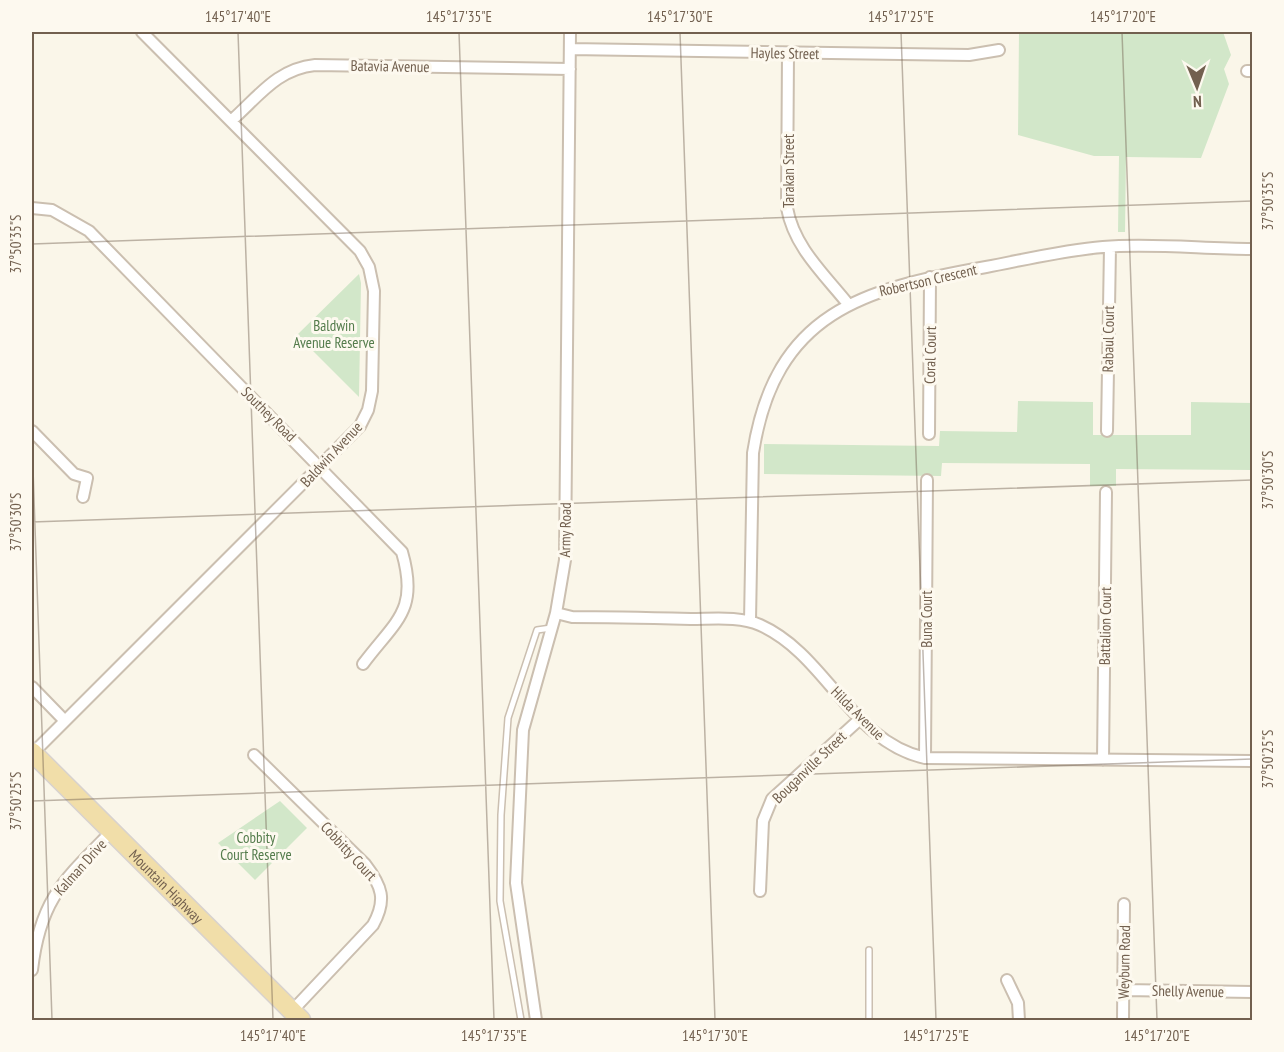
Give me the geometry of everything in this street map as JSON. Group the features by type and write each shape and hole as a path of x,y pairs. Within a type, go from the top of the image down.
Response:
{"main road":[{"name":"Mountain Highway","path":"32,753 296,1016"}],"street":[{"name":"Baldwin Avenue","path":"32,753 360,426 368,410 372,391 374,291 369,267 360,251 142,32"},
{"name":"Army Road","path":"536,1020 516,883 524,730 556,614 565,560 570,32"},
{"name":"Hayles Street","path":"570,49 969,55 999,50"},
{"name":"Tarakan Street","path":"788,54 787,208 791,228 799,244 848,304"},
{"name":"Batavia Avenue","path":"231,121 282,74 295,67 315,64 570,69"},
{"name":"Southey Road","path":"32,208 52,210 89,231 321,466 402,552 410,591 405,608 363,664"},
{"name":"Robertson Crescent","path":"750,621 753,453 764,403 774,379 802,340 848,304 876,291 930,277 1110,247 1252,249"},
{"name":"Rabaul Court","path":"1107,431 1110,247"},
{"name":"Coral Court","path":"929,434 930,277"},
{"path":"32,431 74,474 87,478 83,497"},
{"name":"Buna Court","path":"925,758 927,480"},
{"name":"Battalion Court","path":"1104,760 1106,492"},
{"name":"Hilda Avenue","path":"556,614 572,617 750,621 786,641 860,719 894,747 925,758 1252,762"},
{"path":"32,687 65,721"},
{"name":"Bouganville Street","path":"760,891 763,821 772,799 860,719"},
{"name":"Cobbitty Court","path":"254,755 365,864 377,879 383,895 381,911 373,925 296,1016"},
{"name":"Kalman Drive","path":"32,970 42,916 55,892 110,833"},
{"name":"Weyburn Road","path":"1123,1020 1124,904"},
{"path":"1007,980 1018,1003 1019,1020"},
{"name":"Shelly Avenue","path":"1124,990 1252,992"}],"lane":[{"path":"521,1020 500,901 501,815 507,729 511,705 537,630 552,628"},
{"path":"869,950 869,1020"}],"green space":[{"path":"1019,32 1223,32 1231,55 1224,69 1229,84 1201,158 1126,157 1125,232 1118,232 1119,156 1094,156 1018,135"},
{"name":"Baldwin Avenue Reserve","path":"359,274 361,283 359,397 297,335"},
{"path":"1018,401 1093,402 1093,435 1191,435 1191,402 1252,403 1252,470 1116,469 1116,486 1090,486 1090,464 942,463 941,476 764,474 764,444 939,446 940,431 1017,432"},
{"name":"Cobbity Court Reserve","path":"280,801 307,828 255,880 218,843"}]}
